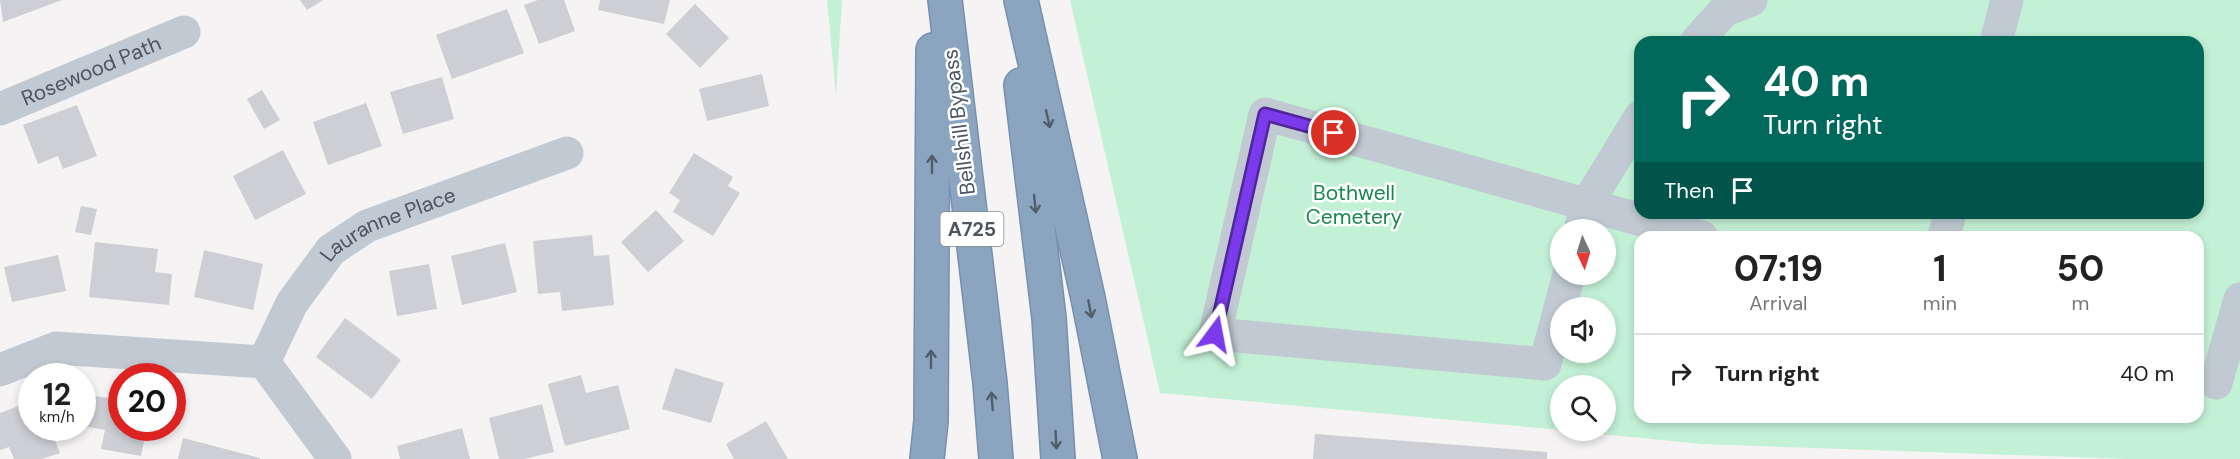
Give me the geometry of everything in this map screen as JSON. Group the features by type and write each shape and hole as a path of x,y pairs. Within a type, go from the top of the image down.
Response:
{"highway":[{"path":"927,459 931,409 933,0"},
{"name":"Bellshill Bypass","path":"945,0 990,382 996,459"},
{"path":"1012,0 1049,318 1058,459"},
{"path":"1021,0 1088,298 1120,459"}],"street":[{"path":"1701,36 1724,11 1751,0"},
{"path":"1998,36 2007,0"},
{"name":"Rosewood Path","path":"0,109 184,32"},
{"path":"1550,345 1545,364 1215,334 1265,114 1584,217 1667,231"},
{"path":"1584,217 1634,128"},
{"name":"Lauranne Place","path":"264,362 292,303 331,250 367,226 567,153"},
{"path":"2218,383 2240,300"},
{"path":"0,370 56,348 264,362 335,459"}],"green space":[{"path":"827,0 842,0 836,96"},
{"name":"Bothwell Cemetery","path":"1070,0 2240,0 2240,459 2128,459 1702,444 1616,436 1616,375 1550,375 1550,429 1160,393"}],"building":[{"path":"0,0 62,0 3,22"},
{"path":"300,0 323,0 307,10"},
{"path":"538,0 564,0 575,31 539,44 524,5"},
{"path":"600,0 670,0 664,24 598,10"},
{"path":"695,4 729,38 700,68 666,34"},
{"path":"507,9 524,53 452,79 436,35"},
{"path":"762,74 769,106 707,121 699,89"},
{"path":"442,77 454,119 403,134 390,92"},
{"path":"262,90 280,120 264,129 247,99"},
{"path":"366,103 382,146 328,165 313,122"},
{"path":"77,105 97,156 63,169 58,156 38,164 23,125"},
{"path":"283,150 306,194 255,220 233,176"},
{"path":"694,153 733,177 728,186 740,193 713,236 673,212 680,200 669,193"},
{"path":"81,206 97,209 91,235 75,232"},
{"path":"656,210 684,241 648,272 621,242"},
{"path":"592,235 594,256 609,255 614,305 562,311 560,292 538,294 533,241"},
{"path":"95,242 158,249 155,272 172,274 169,305 89,297"},
{"path":"505,243 517,292 462,305 451,256"},
{"path":"204,250 263,264 253,310 194,297"},
{"path":"58,255 66,291 12,302 4,267"},
{"path":"429,264 437,309 397,316 389,271"},
{"path":"345,318 401,360 372,399 316,357"},
{"path":"675,368 724,383 711,423 662,409"},
{"path":"581,375 586,393 618,385 630,429 565,446 548,384"},
{"path":"96,396 108,398 108,441 144,441 141,456 101,449 105,430 96,428"},
{"path":"542,404 554,452 524,459 499,459 489,418"},
{"path":"18,406 18,441 55,441 60,453 42,459 14,459 9,447 0,450 0,413"},
{"path":"766,421 788,459 734,459 726,444"},
{"path":"462,428 470,459 400,459 397,446"},
{"path":"1315,434 1547,452 1547,459 1313,459"},
{"path":"186,439 260,458 260,459 178,459 182,441 186,441"}],"route":[{"path":"1215,334 1265,114 1334,133"}]}
